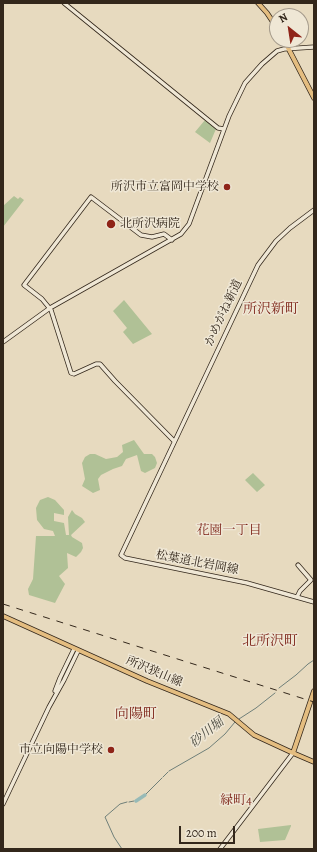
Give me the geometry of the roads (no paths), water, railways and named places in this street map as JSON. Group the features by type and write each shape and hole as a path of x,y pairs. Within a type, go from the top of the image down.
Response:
{"main road":[{"path":"258,3 269,16"},
{"path":"289,49 314,98"},
{"name":"所沢狭山線","path":"3,616 147,681 228,714 254,735 314,762"},
{"path":"293,753 314,690"}],"street":[{"path":"64,3 218,128 224,129"},
{"path":"3,342 50,308 181,234 189,224 224,129 245,83 274,53 282,49 314,47"},
{"path":"172,240 164,234 149,237 141,235 91,198 24,285 42,299 50,308 72,373 74,374 96,364 100,364 119,386 174,441"},
{"name":"かめがね新道","path":"121,555 260,261 269,248 280,237 314,210"},
{"name":"松葉道北岩岡線","path":"121,555 125,558 133,560 247,583 314,602"},
{"path":"297,597 300,591 311,580 298,565"},
{"path":"3,804 49,707 60,678 76,650"},
{"path":"220,849 293,753"}],"waterway":[{"name":"砂川堀","path":"279,688 314,660"},
{"name":"砂川堀","path":"239,719 275,693"},
{"name":"砂川堀","path":"169,771 209,748 225,734 235,722"},
{"name":"砂川堀","path":"163,777 168,772"},
{"name":"砂川堀","path":"146,794 162,778"},
{"name":"砂川堀","path":"136,801 145,795"},
{"name":"砂川堀","path":"129,802 134,801"},
{"name":"砂川堀","path":"122,849 114,837 105,817 120,804 127,802"}],"railway":[{"path":"3,604 314,702"}],"place":[{"name":"所沢市立富岡中学校","path":"227,187"},
{"name":"北所沢病院","path":"111,224"},
{"name":"市立向陽中学校","path":"111,750"}],"district":[{"name":"所沢新町","path":"271,310"},
{"name":"花園一丁目","path":"229,531"},
{"name":"北所沢町","path":"270,642"},
{"name":"向陽町","path":"136,715"},
{"name":"緑町4","path":"236,801"}]}
